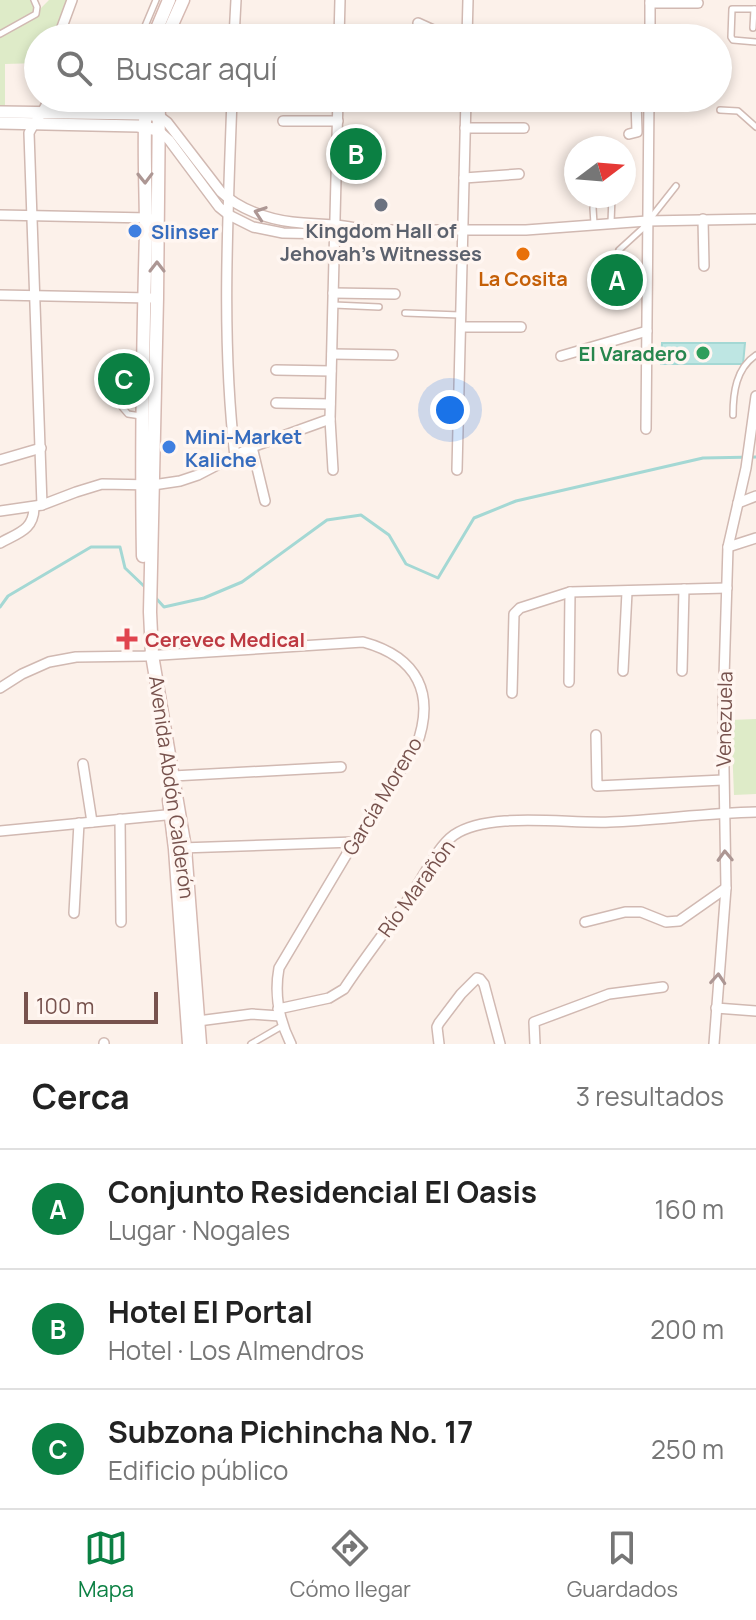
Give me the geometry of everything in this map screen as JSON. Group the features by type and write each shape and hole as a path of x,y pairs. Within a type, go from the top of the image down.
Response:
{"main road":[{"path":"159,24 169,0"},
{"path":"172,24 183,0"},
{"name":"Avenida Abdón Calderón","path":"149,112 152,218 146,611 149,656 180,848 200,1044"},
{"name":"Avenida Abdón Calderón","path":"151,122 154,112"},
{"name":"Avenida Abdón Calderón","path":"147,484 142,416 151,298"},
{"name":"Avenida Abdón Calderón","path":"149,656 173,776 175,814"},
{"name":"Avenida Abdón Calderón","path":"180,848 189,1044"}],"street":[{"path":"63,24 72,0"},
{"path":"235,24 236,0"},
{"path":"339,24 340,0"},
{"path":"467,24 468,0"},
{"path":"650,24 650,2 698,3"},
{"path":"0,112 24,111"},
{"path":"0,543 25,529 33,521 38,506 41,448 29,133 43,112"},
{"path":"54,112 151,122 169,140 219,207 253,227 283,233 335,229 526,230 647,221 756,219"},
{"path":"232,112 228,399 235,457"},
{"path":"333,470 330,404 338,112"},
{"path":"457,470 466,112"},
{"path":"629,134 637,132 636,112"},
{"path":"646,429 649,112"},
{"path":"283,121 338,121"},
{"path":"0,123 167,122 230,201 258,214 335,229"},
{"path":"465,128 524,128"},
{"path":"464,178 519,174"},
{"path":"0,215 152,218"},
{"path":"703,219 704,266"},
{"path":"333,293 395,294"},
{"path":"0,295 151,298"},
{"path":"461,327 521,327"},
{"path":"561,356 647,331"},
{"path":"332,354 393,355"},
{"path":"276,370 331,371"},
{"name":"Venezuela","path":"714,1044 725,894 723,710 728,547 746,468 756,396"},
{"path":"276,403 330,404"},
{"path":"0,511 38,506 102,484 180,481 252,447 330,419"},
{"path":"252,447 265,501"},
{"path":"0,460 41,448"},
{"path":"738,503 756,496"},
{"path":"728,547 756,538"},
{"path":"512,693 516,610 570,592 727,588"},
{"path":"682,671 684,589"},
{"path":"569,682 570,592"},
{"path":"623,671 627,592"},
{"name":"García Moreno","path":"0,688 22,674 65,658 149,656 363,642 391,652 411,670 425,710 416,747 354,842 279,968 277,990 280,1017 291,1044"},
{"path":"596,735 597,786 723,780"},
{"path":"83,764 92,822"},
{"path":"173,776 341,767"},
{"name":"Río Marañòn","path":"198,1021 252,1014 280,1017 344,989 441,849 450,838 475,825 500,821 611,822 756,812"},
{"path":"0,831 175,814"},
{"path":"120,819 121,922"},
{"path":"74,913 79,823"},
{"path":"180,848 354,842"},
{"path":"585,922 625,912 641,912 666,922 679,921 725,894"},
{"path":"439,1044 439,1023 477,978 484,984 500,1044"},
{"path":"535,1044 534,1022 609,994 663,987"},
{"path":"716,1008 756,1011"}],"lane":[{"path":"0,34 36,14 34,0"},
{"path":"146,24 156,0"},
{"path":"731,24 731,11 734,9 755,9 753,28"},
{"path":"732,39 754,41"},
{"path":"732,111 738,111 756,127"},
{"path":"619,250 642,229 676,186"},
{"path":"593,208 594,225"},
{"path":"611,224 612,208"},
{"path":"333,305 379,307"},
{"path":"405,313 461,315"},
{"path":"733,415 736,380 756,355"},
{"path":"115,399 128,414 142,416"},
{"path":"251,1044 280,1017"}],"green space":[{"path":"0,0 30,0 36,13 49,0 68,0 60,24 24,24 24,63 5,64 5,107 0,106"},
{"path":"756,719 756,794 734,795 731,720"}],"water":[{"name":"El Varadero","path":"662,343 745,343 743,364 661,364"}],"waterway":[{"path":"154,596 164,607 204,598 242,582 327,520 361,515 389,535 406,564 438,578 474,518 516,501 703,458 756,457"},
{"path":"0,607 8,596 91,547 120,547 125,568 146,588"}],"place":[{"name":"Hotel El Portal","path":"356,154"},
{"name":"Kingdom Hall of Jehovah's Witnesses","path":"381,205"},
{"name":"Slinser","path":"135,231"},
{"name":"La Cosita","path":"523,254"},
{"name":"Conjunto Residencial El Oasis","path":"617,280"},
{"name":"El Varadero","path":"703,353"},
{"name":"Subzona Pichincha No. 17","path":"124,379"},
{"name":"Mini-Market Kaliche","path":"169,447"},
{"name":"Cerevec Medical","path":"127,639"}]}
